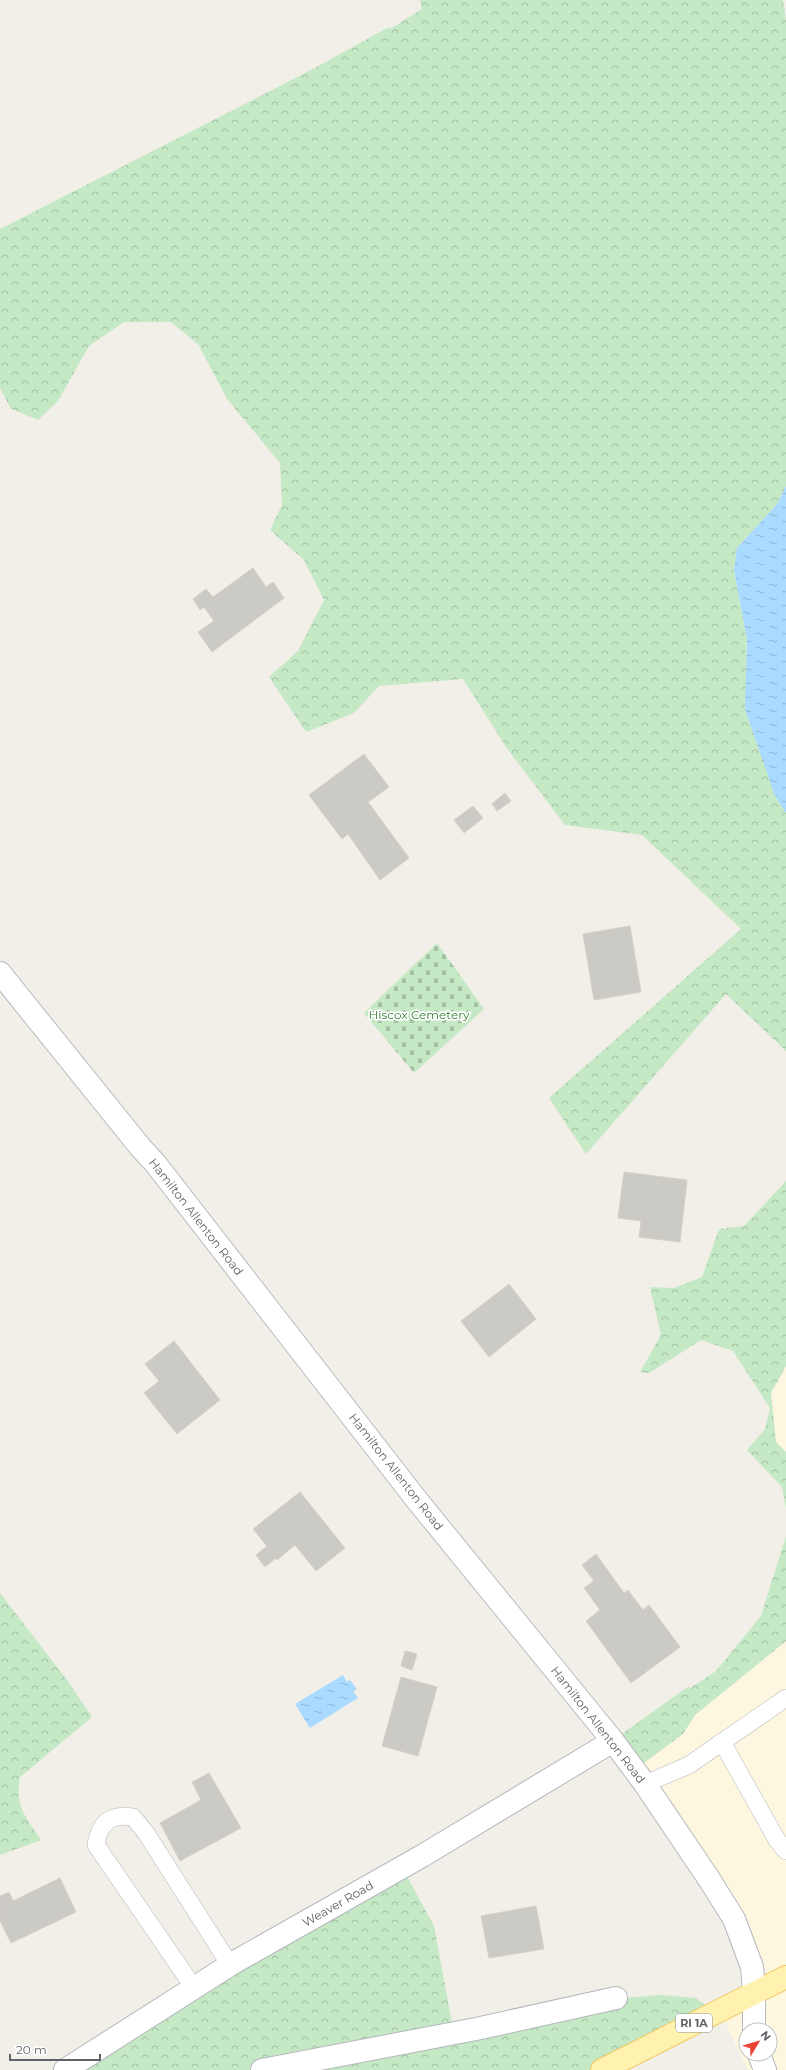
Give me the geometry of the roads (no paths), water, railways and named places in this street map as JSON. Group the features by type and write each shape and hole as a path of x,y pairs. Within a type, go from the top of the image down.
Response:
{"main road":[{"name":"RI 1A","path":"602,2070 786,1976"}],"street":[{"name":"Hamilton Allenton Road","path":"0,974 141,1148 155,1163 416,1499 613,1741 644,1784 709,1879 734,1919 752,1967 754,2022"},
{"name":"Weaver Road","path":"65,2070 230,1965 422,1856 613,1741"},
{"path":"262,2070 476,2029 616,1998"}],"lane":[{"path":"644,1784 689,1764 786,1698"},
{"path":"722,1742 777,1840 786,1851"},
{"path":"194,1988 122,1886 96,1845 98,1830 108,1820 121,1814 133,1817 146,1833 230,1965"}],"water":[{"path":"786,486 786,813 775,796 745,709 747,640 734,570 737,548 778,503"},
{"path":"343,1675 347,1682 350,1680 357,1689 353,1691 358,1698 310,1728 295,1704"}],"park label":[{"name":"Hiscox Cemetery","path":"419,1015"}]}
